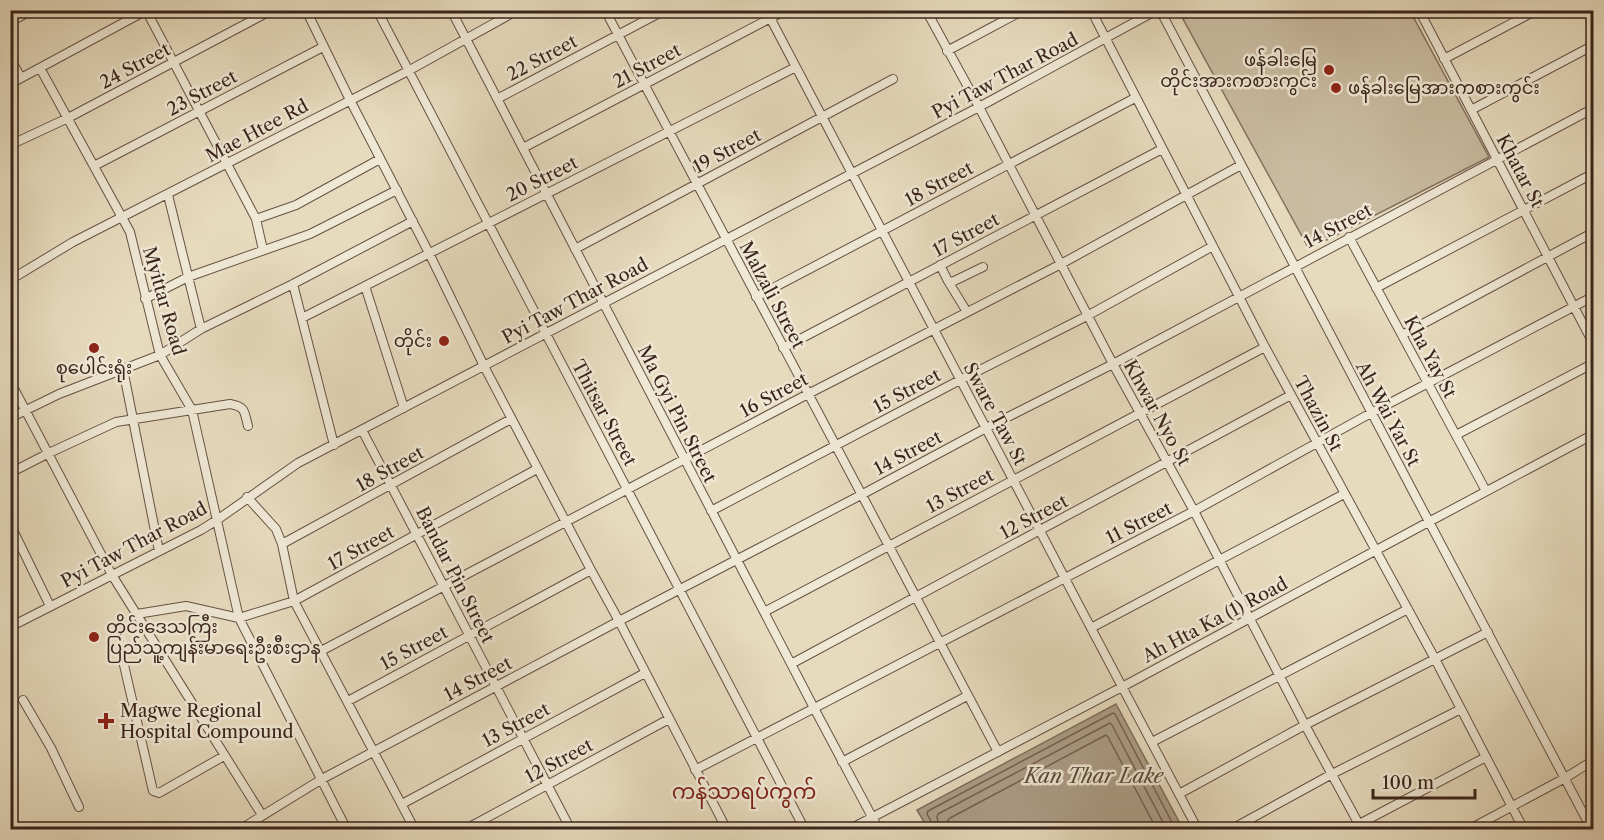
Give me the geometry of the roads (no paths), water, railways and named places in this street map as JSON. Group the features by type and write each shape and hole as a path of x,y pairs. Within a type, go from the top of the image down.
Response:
{"street":[{"path":"10,22 32,10"},
{"name":"24 Street","path":"10,145 68,118 272,10"},
{"path":"306,10 511,419 727,830"},
{"name":"Thitsar Street","path":"376,10 805,830"},
{"name":"Ma Gyi Pin Street","path":"451,10 879,830"},
{"name":"Mae Htee Rd","path":"10,280 74,243 408,71 518,10"},
{"name":"Malzali Street","path":"605,10 998,752"},
{"name":"22 Street","path":"497,99 665,10"},
{"name":"Sware Taw St","path":"766,10 1198,830"},
{"name":"21 Street","path":"523,148 786,10"},
{"name":"Khwar Nyo St","path":"926,10 1360,827"},
{"path":"948,51 1024,10"},
{"name":"Thazin St","path":"1091,10 1265,347 1435,659 1524,830"},
{"name":"Pyi Taw Thar Road","path":"10,627 218,520 298,463 979,107 1159,10"},
{"name":"Ah Wai Yar St","path":"1159,10 1592,830"},
{"name":"Khatar St","path":"1419,10 1593,345"},
{"path":"1444,59 1537,10"},
{"path":"10,84 146,11 256,219 263,250"},
{"path":"1471,110 1593,45"},
{"name":"23 Street","path":"94,166 323,46"},
{"path":"10,58 21,78"},
{"name":"20 Street","path":"302,318 796,67"},
{"name":"Myittar Road","path":"40,68 130,232 160,355 192,410 239,618 347,830"},
{"name":"19 Street","path":"575,249 892,79"},
{"name":"18 Street","path":"756,297 1135,98"},
{"name":"14 Street","path":"239,830 322,779 374,751 986,428 1113,364 1593,108"},
{"name":"17 Street","path":"783,348 1162,149"},
{"path":"256,219 296,205 380,159"},
{"name":"16 Street","path":"321,651 808,394 1061,264 1241,165"},
{"path":"1376,288 1593,173"},
{"path":"145,299 188,277 310,234 397,190"},
{"path":"168,195 201,329"},
{"path":"10,418 59,394 160,355 201,329 293,284 412,221"},
{"path":"1402,335 1593,232"},
{"name":"Kha Yay St","path":"1348,237 1486,490"},
{"name":"15 Street","path":"711,512 960,380 1087,316 1213,246"},
{"path":"940,265 967,312"},
{"path":"948,280 952,282 983,267"},
{"path":"293,284 334,445"},
{"path":"365,286 404,408"},
{"name":"11 Street","path":"695,770 1194,511 1371,413 1593,296"},
{"name":"13 Street","path":"764,612 1265,347"},
{"path":"1456,435 1593,363"},
{"path":"123,369 159,551"},
{"path":"10,381 112,575 262,815"},
{"name":"12 Street","path":"791,664 1291,395"},
{"path":"10,473 116,422 230,404 239,405 243,409 248,426"},
{"name":"18 Street","path":"282,544 511,419"},
{"name":"Bandar Pin Street","path":"362,430 571,830"},
{"name":"Ah Hta Ka (1) Road","path":"848,830 1122,687 1593,434"},
{"name":"17 Street","path":"239,618 294,601 537,469"},
{"path":"1091,628 1344,494"},
{"path":"248,497 276,529 282,544 294,601 415,830"},
{"path":"10,524 51,606"},
{"name":"15 Street","path":"348,701 591,570"},
{"path":"137,614 186,606 239,618"},
{"path":"1152,742 1407,609"},
{"path":"1179,794 1305,725 1488,632"},
{"path":"124,665 153,791 159,793 224,756"},
{"name":"13 Street","path":"402,804 645,673"},
{"path":"842,762 967,696"},
{"path":"23,700 51,748 79,807"},
{"path":"1230,830 1332,774 1461,709"},
{"name":"12 Street","path":"464,830 669,719"},
{"path":"1348,830 1360,827 1486,757"},
{"path":"1467,830 1593,760"}],"water":[{"name":"Kan Thar Lake","path":"1116,704 1183,829 928,829 917,810"}],"place":[{"name":"ဖန်ခါးမြေ တိုင်းအားကစားကွင်း","path":"1329,70"},
{"name":"ဖန်ခါးမြေအားကစားကွင်း","path":"1336,88"},
{"name":"တိုင်း","path":"444,341"},
{"name":"စုပေါင်းရုံး","path":"94,348"},
{"name":"တိုင်းဒေသကြီး ပြည်သူ့ကျန်းမာရေးဦးစီးဌာန","path":"94,637"},
{"name":"Magwe Regional Hospital Compound","path":"106,721"}],"district":[{"name":"ကန်သာရပ်ကွက်","path":"744,791"}]}
